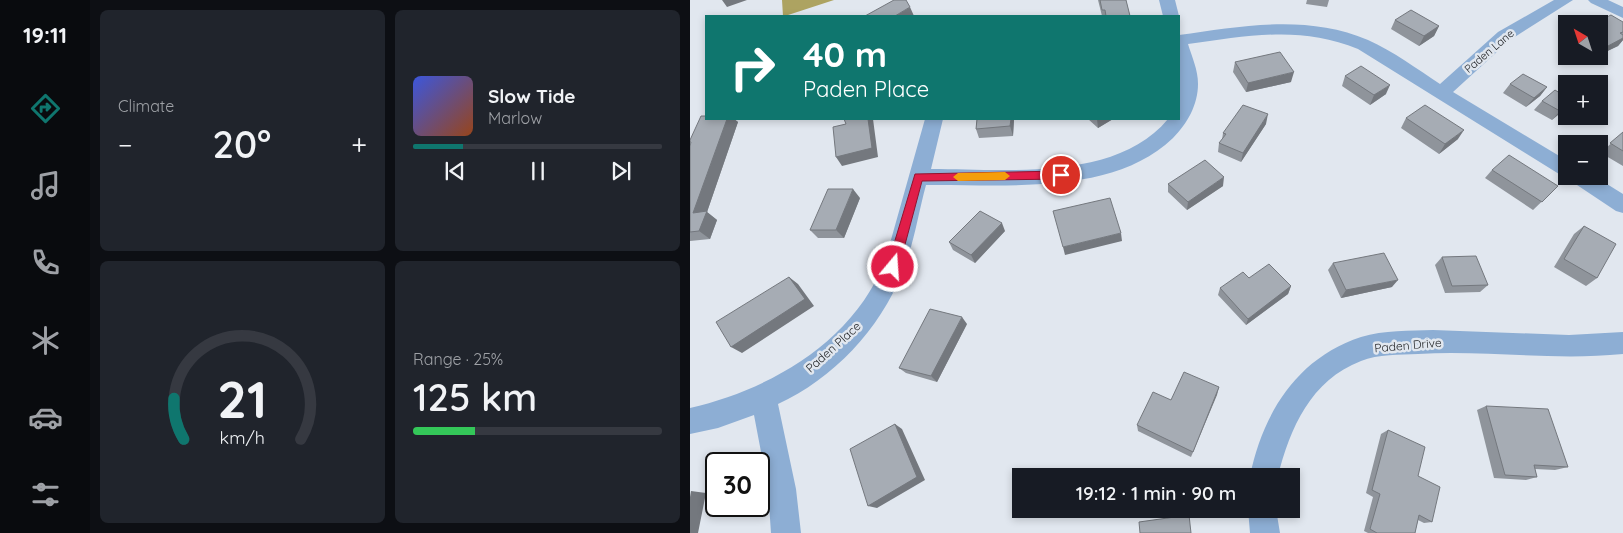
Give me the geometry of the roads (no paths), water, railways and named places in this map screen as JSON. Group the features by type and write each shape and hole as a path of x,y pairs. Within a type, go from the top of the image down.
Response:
{"street":[{"path":"1167,0 1171,15"},
{"name":"Paden Lane","path":"1442,92 1504,36 1565,0"},
{"path":"1596,0 1623,13"},
{"path":"1180,41 1276,28 1323,30 1364,44 1558,164"},
{"path":"1180,45 1189,78 1186,104 1180,117"},
{"name":"Paden Place","path":"690,420 737,410 764,399 823,359 851,334 880,297 898,254 934,120"},
{"path":"918,177 1073,174 1113,166 1133,157 1166,134 1178,120"},
{"path":"1592,185 1623,205"},
{"name":"Paden Drive","path":"1266,468 1282,421 1295,398 1316,376 1361,349 1435,341 1580,346 1623,343"},
{"path":"764,399 782,489 786,533"},
{"path":"1263,518 1265,533"}]}
